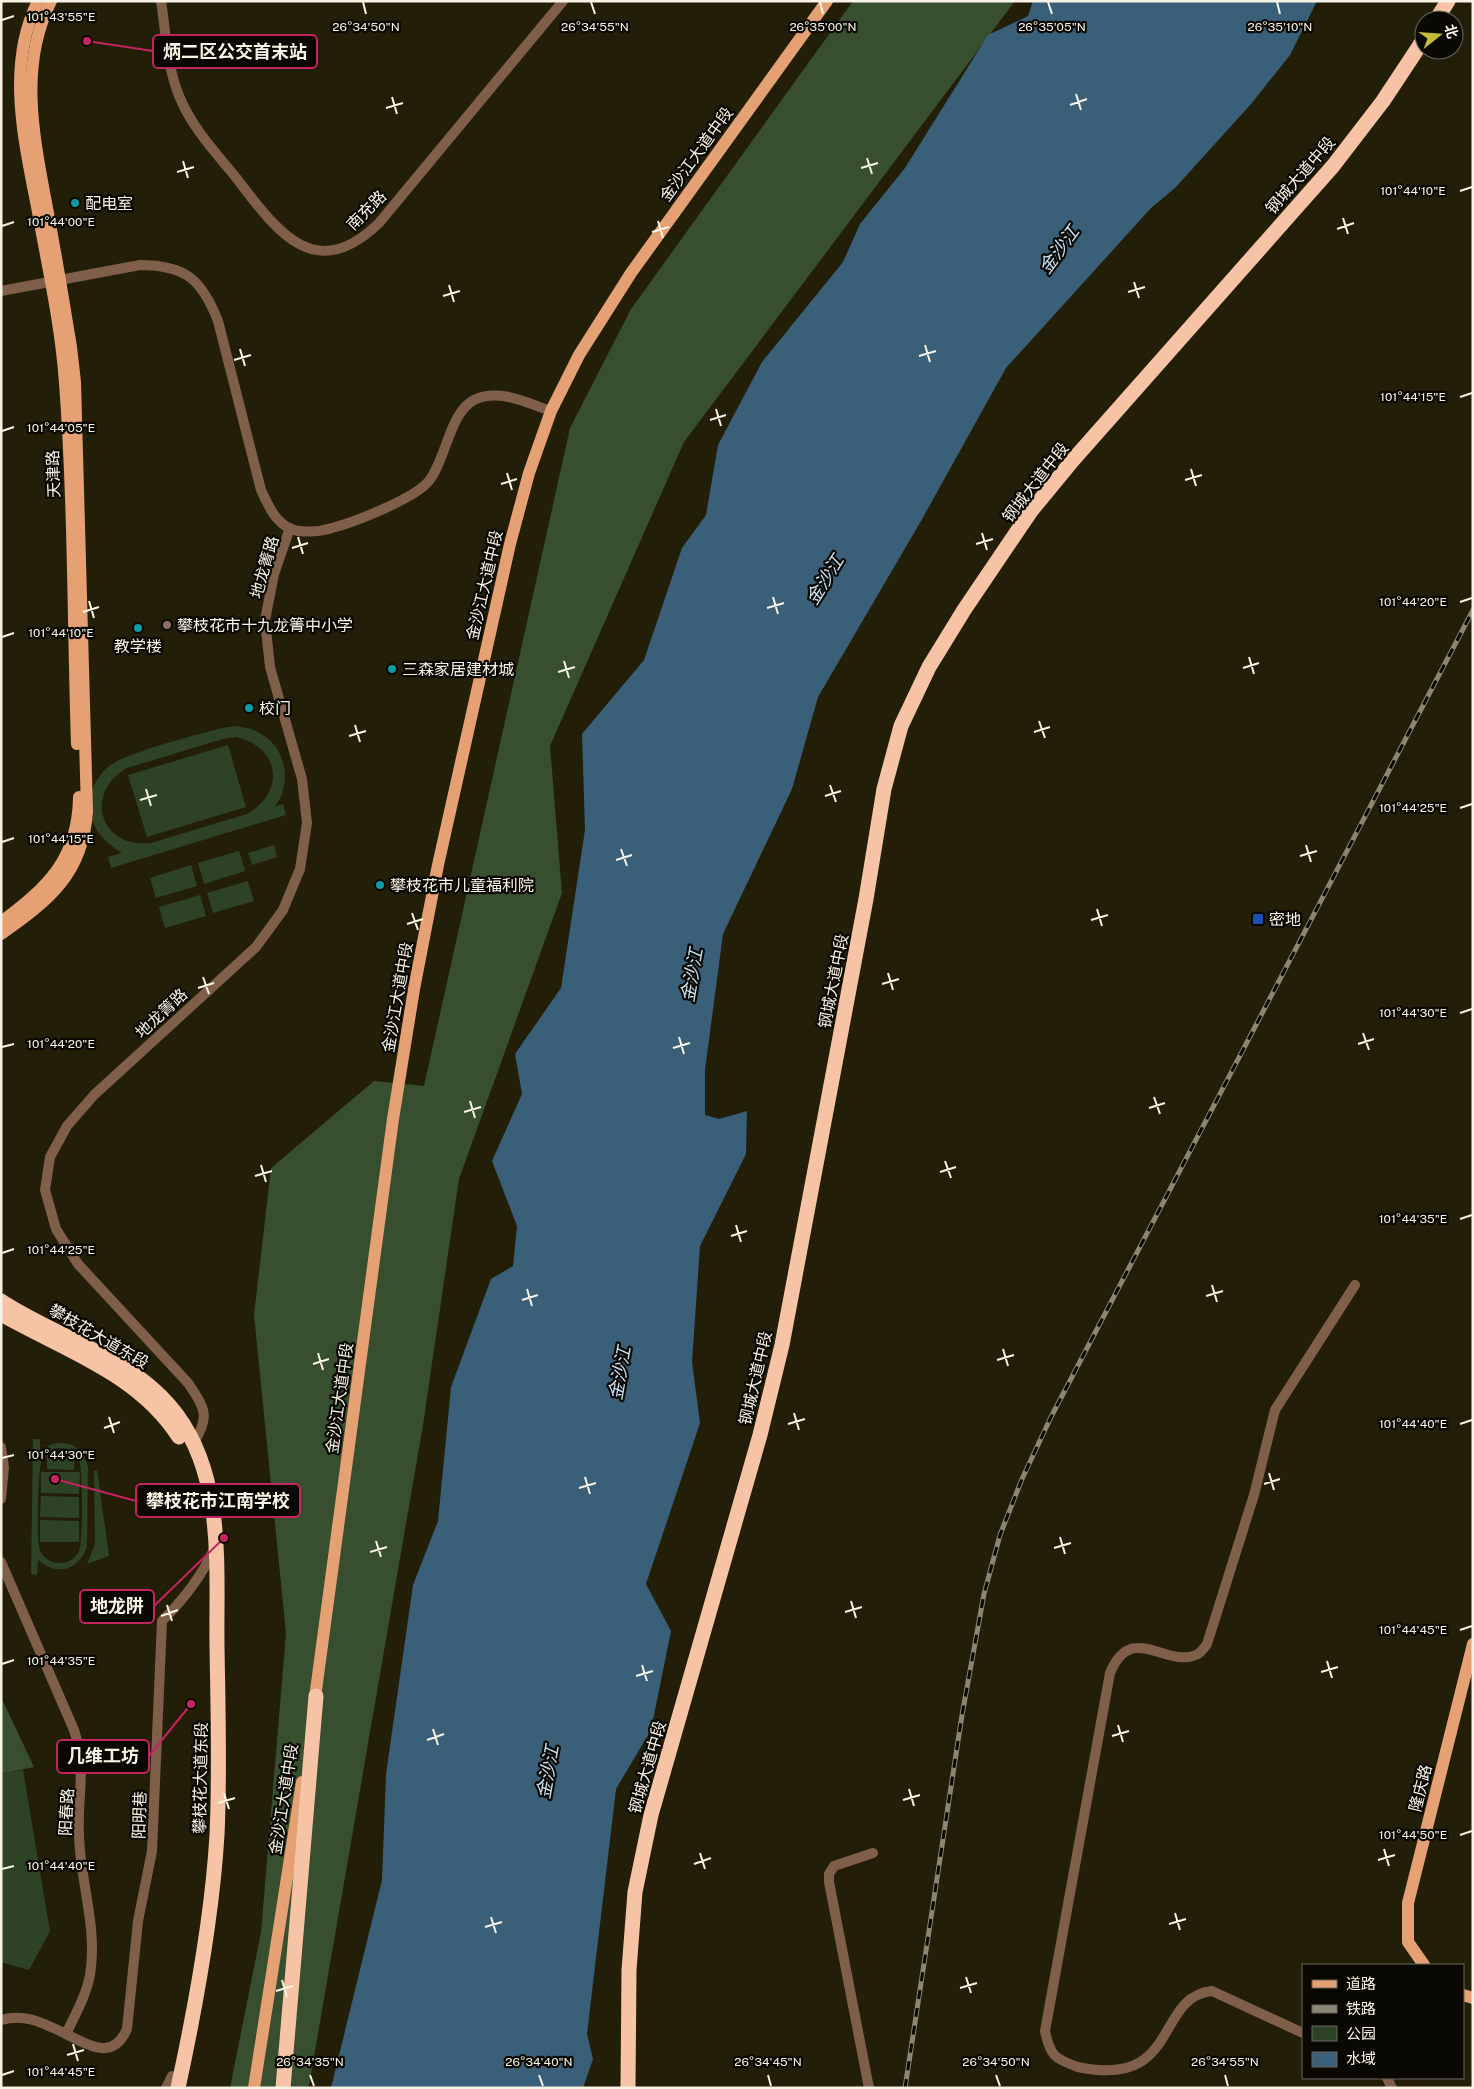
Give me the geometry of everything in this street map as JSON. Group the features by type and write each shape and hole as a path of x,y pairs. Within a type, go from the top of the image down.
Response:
{"highway":[{"name":"钢城大道中段","path":"628,2088 629,1970 635,1892 651,1815 760,1435 782,1345 866,899 884,789 901,726 929,667 954,626 1031,512 1073,460 1333,166 1383,101 1414,54"},
{"name":"攀枝花大道东段","path":"1,1301 131,1372 156,1392 172,1409 194,1442 206,1473 216,1545 219,1769 217,1835 211,1895 193,2021 171,2085"},
{"name":"攀枝花大道东段","path":"1,1314 125,1380 150,1401 170,1424 188,1451 200,1482 206,1517 208,1563 211,1788 198,1914 184,2019 171,2085"},
{"path":"283,2088 308,1760 316,1696"}],"main road":[{"name":"天津路","path":"1,922 36,895 58,871 74,838 79,810 66,392 56,280 26,148 20,91 23,49 27,29 38,1"},
{"path":"1,934 42,903 66,877 80,853 86,827 87,785 77,418 71,347 56,280 31,104 34,51 38,32 51,1"},
{"name":"金沙江大道中段","path":"316,1696 393,1119 414,989 438,865 510,544 529,473 551,411 579,355 631,273 826,1"},
{"name":"隆庆路","path":"1423,1964 1408,1942 1408,1903 1473,1644"},
{"name":"金沙江大道中段","path":"254,2088 308,1760"}],"street":[{"name":"南充路","path":"161,1 170,63 180,98 198,130 273,224 298,244 327,251 355,243 380,223 563,1"},
{"path":"1,291 140,266 160,265 180,270 196,281 209,299 218,321 261,490 273,515 290,528 310,532 332,529 412,494 427,483 437,469 461,412 472,401 486,396 504,396 551,411"},
{"name":"地龙箐路","path":"194,1442 204,1426 204,1413 199,1399 188,1383 78,1264 56,1229 46,1190 50,1157 67,1126 94,1095 256,947 283,910 300,869 307,823 302,780 270,667 265,620 274,574 290,528"},
{"path":"1302,2033 1212,1991 1202,1992 1192,1997 1166,2035 1153,2060 1143,2068 1130,2072 1112,2073 1083,2069 1058,2060 1048,2048 1045,2031 1110,1673 1116,1658 1128,1650 1147,1648 1186,1658 1198,1655 1207,1644 1254,1494 1274,1410 1355,1285"},
{"path":"1,1447 4,1467 1,1499"},
{"name":"阳明巷","path":"66,2034 101,2049 113,2047 122,2040 127,2029 138,1921 152,1851 162,1621 187,1594 208,1563 216,1545"},
{"name":"阳春路","path":"1,1562 81,1750 83,1771 79,1850 88,1907 91,1953 90,1975 83,1999 66,2034"},
{"path":"869,2088 829,1882 834,1866 873,1853"},
{"path":"1,2020 13,2016 32,2018 66,2034"}],"green space":[{"path":"853,1 1015,1 684,442 550,746 562,893 459,1179 423,1425 310,2080 308,2088 230,2088 261,1932 286,1633 254,1315 271,1168 374,1081 424,1086 570,428 631,309"},
{"path":"237,726 253,730 264,735 274,744 283,761 285,780 280,798 275,806 283,804 286,815 111,868 108,857 122,853 109,844 95,827 92,821 90,805 94,785 100,776 115,762 128,756 222,728","holes":["236,737 251,742 262,750 269,760 273,771 272,783 268,794 260,805 247,814 151,843 134,843 120,837 109,828 103,817 102,804 105,791 113,779 127,768 223,739"]},
{"path":"228,745 246,807 147,837 128,775"},
{"path":"274,845 277,857 252,865 248,853"},
{"path":"239,851 245,871 204,884 198,863"},
{"path":"191,865 197,886 156,898 150,878"},
{"path":"248,881 254,901 213,913 207,893"},
{"path":"200,895 206,916 165,928 159,907"},
{"path":"33,1439 40,1439 40,1451 55,1443 69,1444 81,1452 88,1467 87,1547 83,1555 73,1566 59,1569 52,1568 38,1560 37,1575 31,1574","holes":["57,1448 73,1452 79,1460 82,1490 79,1551 74,1558 64,1563 54,1563 43,1556 40,1550 38,1533 39,1475 42,1459 50,1451"]},
{"path":"47,1454 75,1455 74,1470 47,1469"},
{"path":"97,1470 109,1556 87,1564 95,1544 94,1471"},
{"path":"41,1472 80,1472 79,1494 41,1493"},
{"path":"41,1496 79,1497 79,1518 40,1517"},
{"path":"40,1520 79,1521 79,1542 40,1542"},
{"path":"1,1697 34,1767 1,1774"},
{"path":"23,1770 50,1931 29,1970 1,1962 1,1774"}],"water":[{"name":"金沙江","path":"1033,1 1317,1 1290,55 1251,104 1175,188 1151,208 1006,368 921,521 818,697 792,789 723,934 705,1070 705,1115 719,1119 747,1111 746,1154 700,1246 692,1362 700,1423 646,1584 671,1631 651,1730 616,1789 587,2034 593,2059 583,2088 331,2088 382,1880 386,1774 413,1585 438,1521 451,1387 491,1279 513,1266 517,1226 492,1161 522,1094 515,1054 561,988 585,830 582,734 644,660 682,548 706,515 718,445 762,362 843,262 860,224 905,168 988,35 1028,16"}],"railway":[{"path":"905,2088 962,1715 984,1594 1000,1535 1022,1479 1051,1417 1473,610"}],"place":[{"name":"炳二区公交首末站","path":"87,41"},
{"name":"配电室","path":"75,203"},
{"name":"攀枝花市十九龙箐中小学","path":"167,625"},
{"name":"教学楼","path":"138,628"},
{"name":"三森家居建材城","path":"392,669"},
{"name":"校门","path":"249,708"},
{"name":"攀枝花市儿童福利院","path":"380,885"},
{"name":"密地","path":"1258,919"},
{"name":"攀枝花市江南学校","path":"55,1479"},
{"name":"地龙阱","path":"224,1538"},
{"name":"几维工坊","path":"191,1704"}]}
